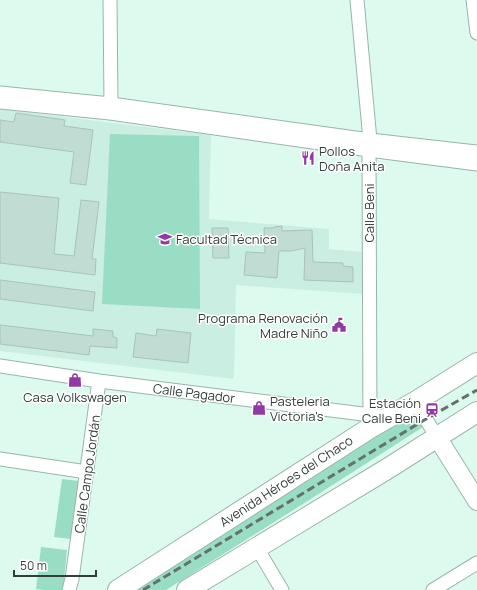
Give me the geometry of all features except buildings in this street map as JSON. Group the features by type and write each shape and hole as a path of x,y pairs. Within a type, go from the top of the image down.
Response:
{"main road":[{"name":"Avenida Héroes del Chaco","path":"118,590 376,420 415,402 477,363"},
{"path":"187,590 477,412"}],"street":[{"path":"110,0 110,108"},
{"name":"Calle Beni","path":"357,0 370,145 376,420"},
{"path":"473,0 477,33"},
{"path":"0,93 370,145 477,164"},
{"path":"0,102 110,108"},
{"path":"370,145 477,152"},
{"name":"Calle Pagador","path":"0,366 376,420"},
{"name":"Calle Campo Jordán","path":"70,590 100,381"},
{"path":"415,402 477,501"},
{"path":"0,459 87,472"},
{"path":"257,548 282,590"},
{"path":"433,590 477,563"}],"shaded area":[{"name":"Facultad Técnica","path":"0,109 211,135 209,219 329,229 329,249 363,252 363,294 236,285 234,379 0,351"}],"green space":[{"path":"110,134 199,136 200,309 102,304"},
{"path":"415,411 419,415 423,427 166,590 121,590"},
{"path":"62,479 79,481 71,539 54,537"},
{"path":"41,547 67,550 63,590 36,589"}],"railway":[{"path":"143,590 426,419 477,390"}],"place":[{"name":"Pollos Doña Anita","path":"308,158"},
{"name":"Facultad Técnica","path":"165,239"},
{"name":"Programa Renovación Madre Niño","path":"339,325"},
{"name":"Casa Volkswagen","path":"75,380"},
{"name":"Pasteleria Victoria's","path":"259,408"},
{"name":"Estación Calle Beni","path":"432,410"}]}
